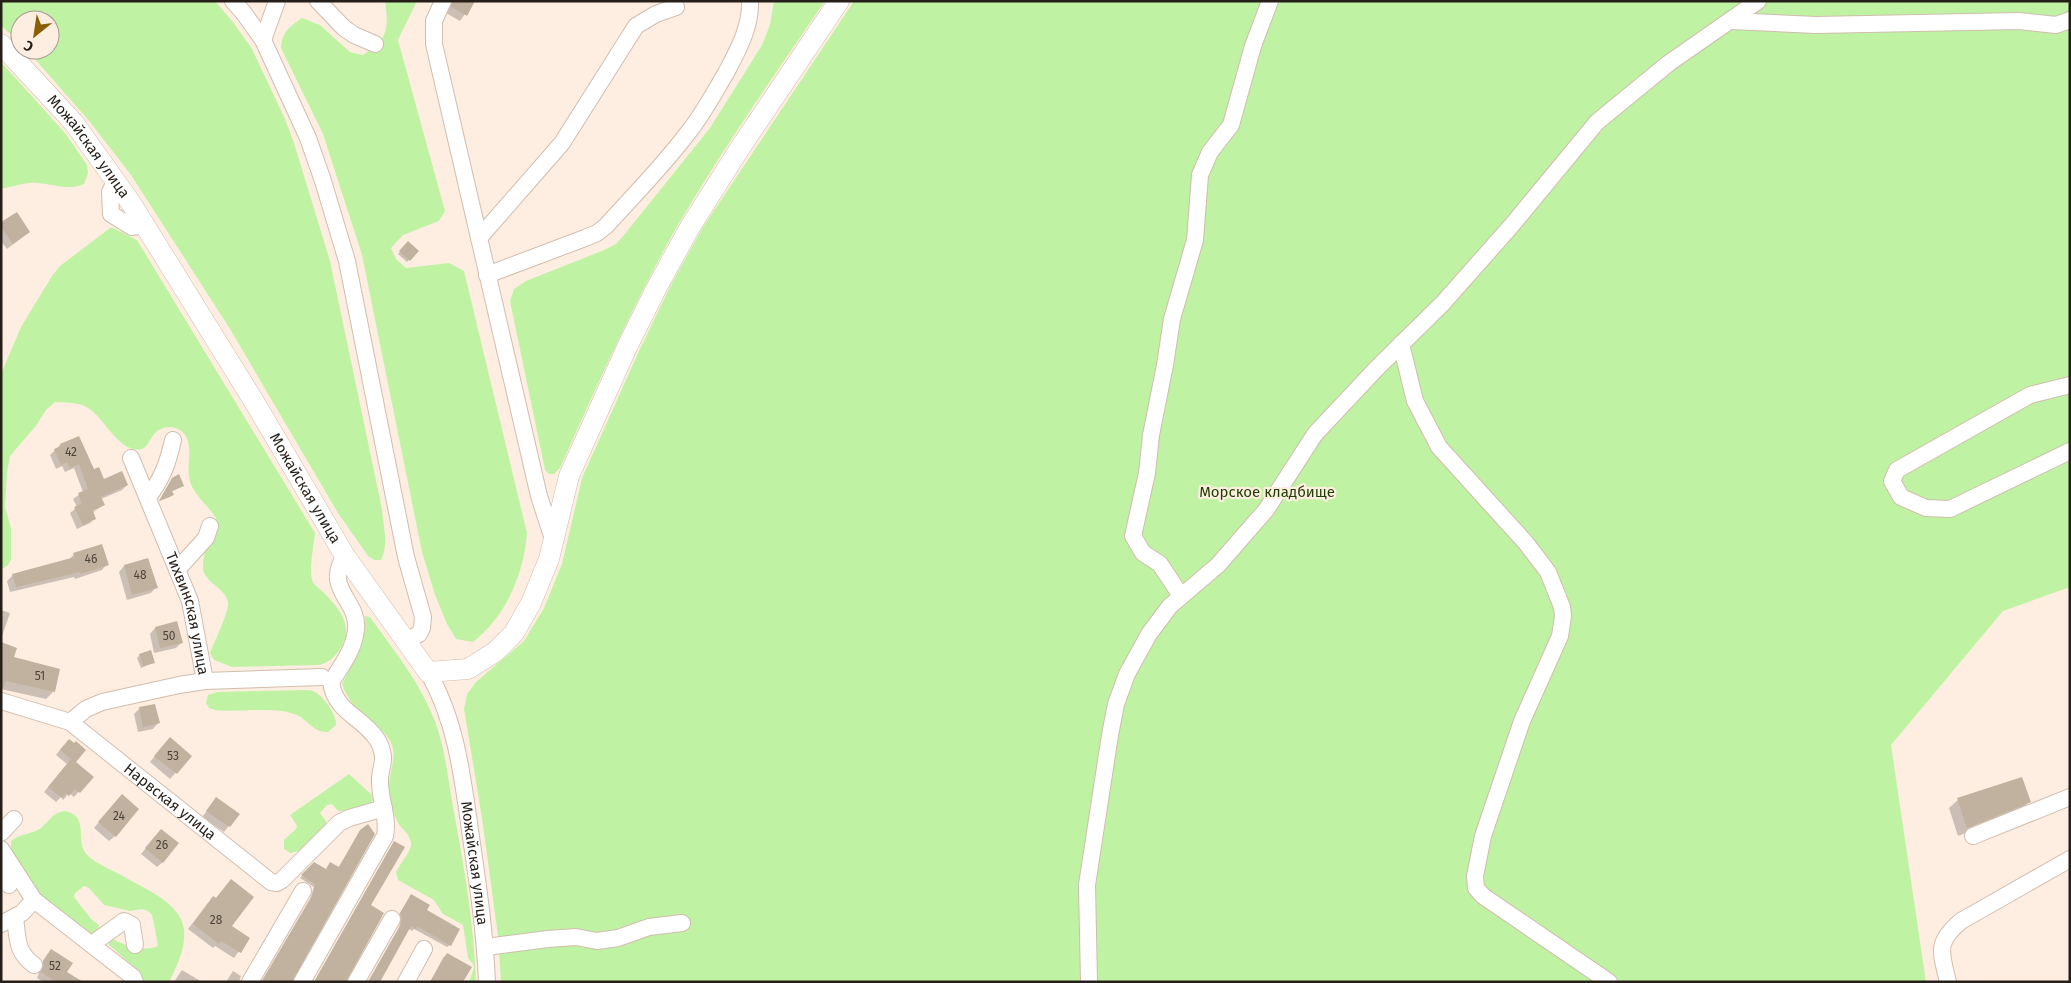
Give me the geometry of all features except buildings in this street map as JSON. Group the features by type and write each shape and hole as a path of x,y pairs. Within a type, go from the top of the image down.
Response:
{"main road":[{"path":"428,672 468,669 495,652 514,633 531,603 549,559 569,476 628,345 657,287 690,228 730,164 839,1"},
{"name":"Можайская улица","path":"1,44 74,123 115,181 258,408 345,556 428,672"}],"street":[{"path":"233,1 263,40 308,138 347,261 406,557 423,617 422,628 419,634 406,641"},
{"path":"263,40 277,1"},
{"path":"318,1 344,28 354,35 375,44"},
{"path":"443,1 434,21 434,44 539,496 553,539"},
{"path":"487,275 591,236 606,226 660,166 698,118 740,47 748,20 750,1"},
{"path":"1181,596 1160,564 1143,553 1133,536 1147,473 1151,435 1172,319 1196,240 1200,175 1210,152 1231,125 1253,46 1270,1"},
{"path":"1089,982 1087,885 1116,704 1127,674 1149,634 1170,606 1218,566 1266,510 1316,434 1401,344 1443,303 1506,232 1596,122 1669,63 1758,1"},
{"path":"479,238 562,143 636,26 656,14 676,7"},
{"path":"1731,21 1816,25 2019,21 2056,25 2070,20"},
{"path":"1401,344 1415,401 1439,446 1526,544 1548,572 1563,616 1560,636 1522,722 1482,836 1475,876 1476,888 1483,896 1609,982"},
{"path":"2070,386 2030,395 1897,470 1892,481 1901,497 1926,508 1950,509 2070,451"},
{"path":"148,497 161,479 169,461 172,440"},
{"name":"Тихвинская улица","path":"70,722 86,710 102,702 205,681 190,601 131,458"},
{"path":"177,570 206,538 210,526"},
{"path":"302,982 385,836 387,826 381,796 380,779 384,758 381,746 375,736 346,711 338,700 331,682 353,645 357,628 356,619 337,578 339,565 345,556"},
{"name":"Можайская улица","path":"428,672 445,705 457,748 473,846 486,947 487,982"},
{"path":"205,681 322,677"},
{"path":"1,701 70,722"},
{"name":"Нарвская улица","path":"70,722 271,882 277,883 282,880 339,823 349,818 384,808"},
{"path":"1973,836 2070,797"},
{"path":"1,833 14,819"},
{"path":"1,851 9,885"},
{"path":"1,851 34,900 133,977 135,982"},
{"path":"1948,982 1942,960 1942,943 1947,933 1961,921 2070,859"},
{"path":"250,982 303,891"},
{"path":"34,900 8,921 20,950 25,958 34,965"},
{"path":"356,982 392,919"},
{"path":"92,944 124,920 132,925 135,945"},
{"path":"486,947 576,937 597,940 618,938 649,926 682,923"},
{"path":"406,982 424,949"}],"green space":[{"path":"1,1 215,1 233,22 252,49 285,119 330,261 382,509 385,548 381,560 374,560 368,556 338,513 230,329 131,175 90,122 36,60 60,60 60,10 10,10 10,34 1,26"},
{"path":"385,1 417,1 398,40 445,211 439,221 403,235 391,248 396,259 406,268 449,263 464,271 527,533 522,564 511,593 495,620 473,642 456,639 447,624 435,595 422,552 362,255 323,134 281,48 287,30 302,18 320,25 350,52 363,55 378,44 385,32 387,19"},
{"path":"774,1 825,1 732,139 679,223 631,313 560,468 554,474 549,474 545,470 510,301 514,289 526,281 616,244 710,128 762,45 770,25"},
{"name":"Морское кладбище","path":"854,1 2070,1 2070,587 2003,611 1891,745 1926,982 501,982 498,936 482,818 464,709 467,694 476,682 524,641 544,608 562,564 582,478 672,283 703,227"},
{"path":"1,62 65,133 87,165 88,173 84,184 66,187 33,183 1,189"},
{"path":"110,228 137,240 315,533 311,565 313,582 338,609 345,622 346,630 342,646 330,660 319,665 232,667 214,660 210,653 228,605 225,595 207,578 203,568 205,551 216,523 216,518 190,483 189,445 185,435 179,429 166,427 158,430 147,446 138,450 133,449 119,441 89,408 75,403 55,402 46,410 35,427 10,456 5,507 11,528 11,560 1,570 1,374 21,327 52,276 60,266"},
{"path":"365,616 370,617 411,675 425,699 439,734 447,767 467,891 473,936 476,982 469,982 474,968 468,958 463,925 443,914 434,900 398,880 396,872 411,846 411,842 409,836 398,823 392,809 389,782 393,757 392,745 382,731 352,703 342,684 361,647 365,629"},
{"path":"303,690 319,694 332,711 336,725 328,732 314,728 294,714 276,710 215,710 209,708 206,703 208,695 217,692"},
{"path":"349,774 371,794 373,800 371,803 341,811 338,811 332,804 327,805 320,813 326,824 299,851 290,853 284,849 284,840 297,826 290,815"},
{"path":"65,811 78,818 82,844 84,851 89,857 155,894 178,914 184,926 184,941 169,982 143,982 140,972 109,945 108,941 113,939 134,948 156,947 158,945 152,915 148,911 142,909 130,911 104,905 89,888 84,886 75,893 74,897 92,920 99,925 98,931 91,934 41,895 11,849 11,841 15,838 39,829 54,815"}]}
